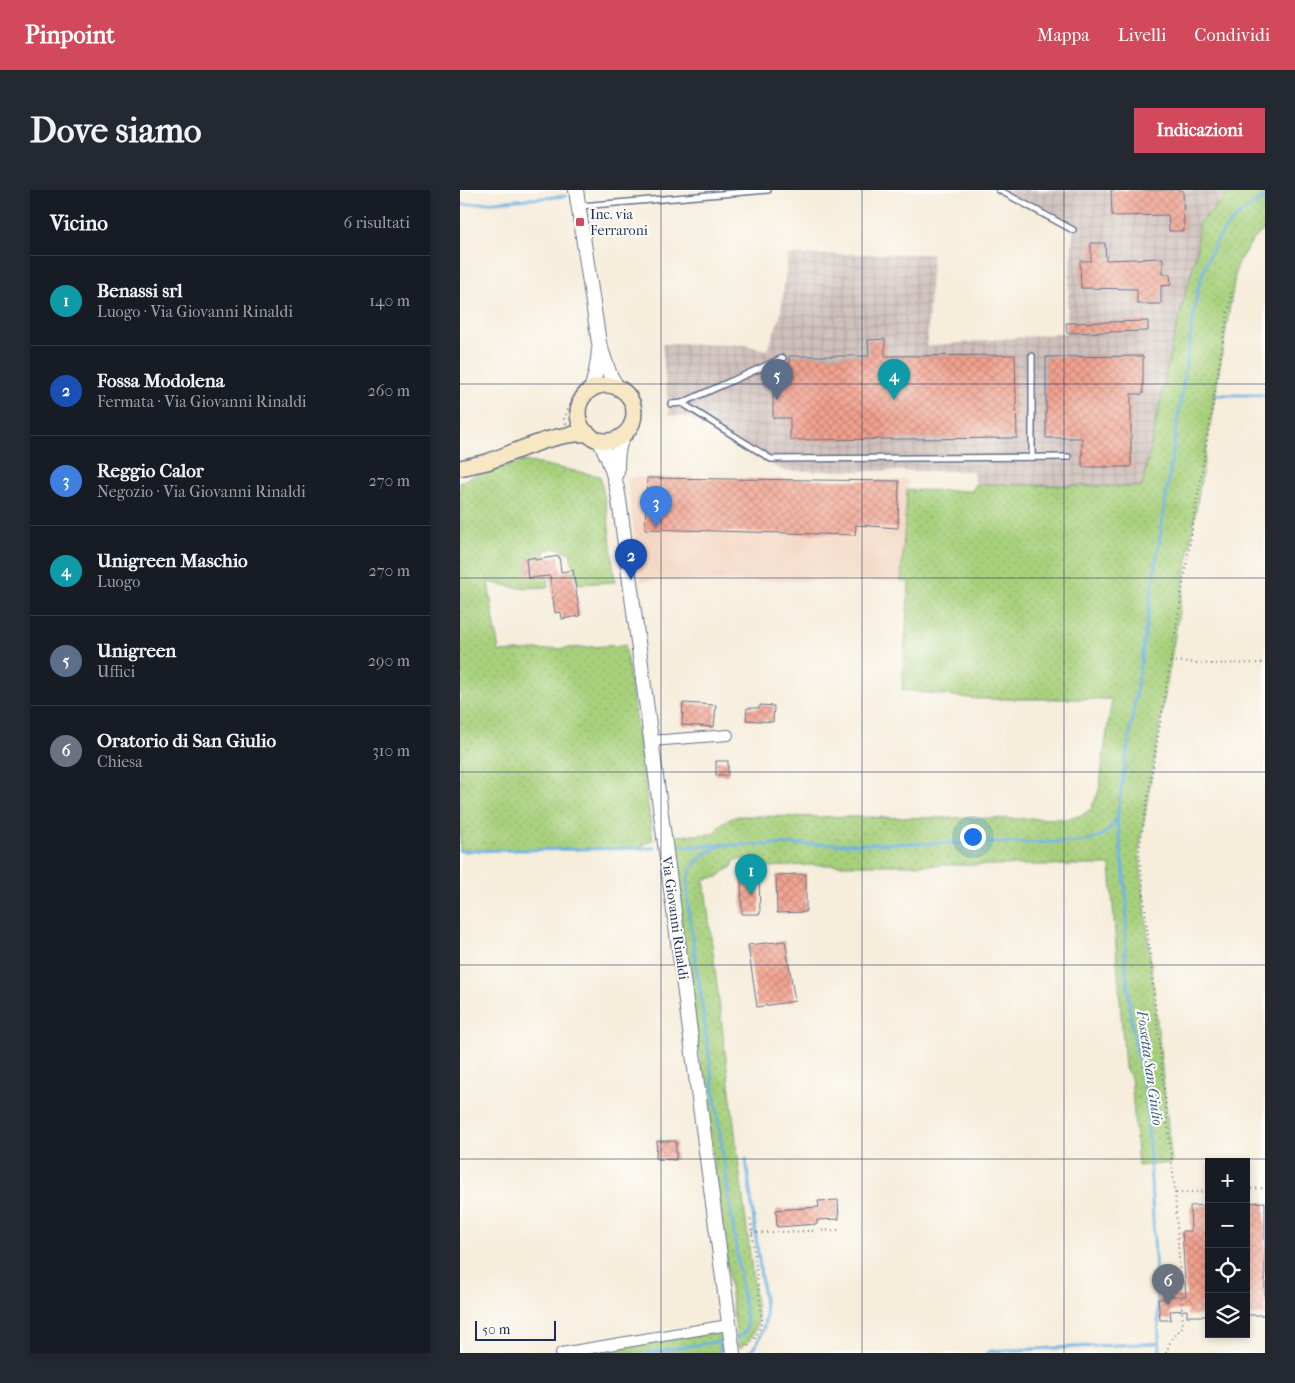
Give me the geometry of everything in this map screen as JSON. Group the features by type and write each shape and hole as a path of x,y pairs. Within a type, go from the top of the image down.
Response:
{"main road":[{"path":"460,468 484,462 548,440 570,435 594,437 618,439 631,427 635,409 628,394 617,387 609,385 597,386 584,395 580,403 580,422 584,430 594,437"},
{"path":"548,440 567,426 579,409"}],"street":[{"path":"576,190 599,343 607,369 617,387"},
{"path":"591,389 598,361 599,343"},
{"name":"Via Giovanni Rinaldi","path":"616,483 617,455 623,436"},
{"name":"Via Giovanni Rinaldi","path":"594,437 606,453 616,483 631,580 732,1350"},
{"path":"651,741 728,735"},
{"path":"562,1353 729,1328"}],"lane":[{"path":"578,206 768,190"},
{"path":"999,190 1073,230"},
{"path":"1032,356 1032,457"},
{"path":"672,404 682,403 783,358"},
{"path":"682,403 770,459 1068,456"}],"path":[{"path":"1166,1353 1171,1340 1183,1326 1175,1193 1140,850 1232,288"},
{"path":"1171,661 1210,664 1265,663"},
{"path":"1250,1189 1265,1188"},
{"path":"1175,1193 1205,1192"},
{"path":"732,1350 742,1351 748,1347 759,1332 762,1320 750,1216"},
{"path":"752,1234 838,1230"}],"shaded area":[{"path":"999,190 1232,190 1198,224 1197,250 1173,341 1143,487 976,484 972,471 783,471 689,417 669,415 662,344 744,345 767,350 780,317 788,255 932,254 927,346 1066,333 1073,230"},
{"path":"627,477 908,480 901,581 640,581"}],"green space":[{"path":"1232,190 1265,190 1265,229 1252,241 1237,264 1139,851 1172,1163 1138,1166 1131,1077 1125,1068 1110,865 805,865 767,867 756,860 735,860 732,867 718,877 704,879 758,1320 752,1336 746,1343 738,1347 670,836 714,834 724,822 739,816 1069,819 1082,815 1091,809 1100,786 1112,699 978,699 902,690 909,582 901,581 907,490 972,491 976,484 1142,487 1173,341 1197,250 1198,224"},
{"path":"524,461 600,476 607,509 615,582 578,584 570,553 557,548 544,550 548,587 519,588 488,582 499,652 625,645 653,840 636,849 460,851 460,482"},
{"path":"724,1331 727,1350 709,1353 578,1353"}],"building":[{"path":"1111,190 1183,190 1184,231 1169,231 1168,215 1112,216"},
{"path":"1091,243 1105,243 1106,260 1163,258 1163,274 1170,274 1171,285 1161,286 1161,304 1137,304 1137,289 1081,288 1080,261 1091,261"},
{"path":"1148,321 1148,331 1067,333 1066,323"},
{"path":"885,339 885,356 1015,355 1017,438 790,440 790,418 773,418 773,382 790,382 789,356 869,356 868,340"},
{"path":"1143,356 1143,394 1131,394 1131,467 1082,467 1082,438 1046,438 1046,357"},
{"path":"647,478 899,481 898,528 856,525 855,535 645,529"},
{"path":"559,556 561,572 573,570 580,616 562,619 561,612 555,613 550,576 528,578 526,559 535,557 535,560"},
{"path":"683,703 716,705 714,727 682,725"},
{"path":"760,705 774,706 773,722 746,720 747,708 760,708"},
{"path":"716,761 728,761 728,775 716,775"},
{"path":"806,874 806,912 777,913 776,875"},
{"path":"741,875 759,875 760,914 742,914"},
{"path":"785,941 795,1001 757,1007 748,945"},
{"path":"657,1141 676,1141 676,1160 656,1159"},
{"path":"838,1200 839,1219 817,1220 817,1224 777,1227 776,1210 819,1207 818,1201"},
{"path":"1265,1202 1265,1315 1250,1315 1250,1203"},
{"path":"1205,1205 1205,1316 1187,1316 1187,1310 1170,1311 1171,1320 1160,1320 1158,1299 1167,1299 1167,1296 1186,1296 1182,1231 1191,1231 1190,1206"}],"waterway":[{"path":"460,205 566,196"},
{"path":"735,1338 744,1334 747,1325 689,913 688,886 691,871 697,861 712,850 723,845 1080,842 1097,838 1110,828 1117,818 1197,293 1207,262 1219,237 1238,216 1265,197"},
{"path":"1215,395 1265,395"},
{"name":"Fossetta San Giulio","path":"1117,818 1127,902 1125,958 1131,1020 1147,1104 1160,1353"},
{"path":"676,847 720,845"},
{"path":"460,851 654,848"},
{"path":"746,1159 766,1315 761,1336 749,1353"},
{"path":"646,1353 727,1340"},
{"path":"720,1353 721,1341"},
{"path":"987,1353 991,1351 1159,1343"}],"place":[{"name":"Inc. via Ferraroni","path":"580,222"},
{"name":"Unigreen","path":"777,400"},
{"name":"Unigreen Maschio","path":"894,400"},
{"name":"Reggio Calor","path":"656,527"},
{"name":"Fossa Modolena","path":"631,580"},
{"name":"Benassi srl","path":"751,895"},
{"name":"Oratorio di San Giulio","path":"1168,1305"}]}
